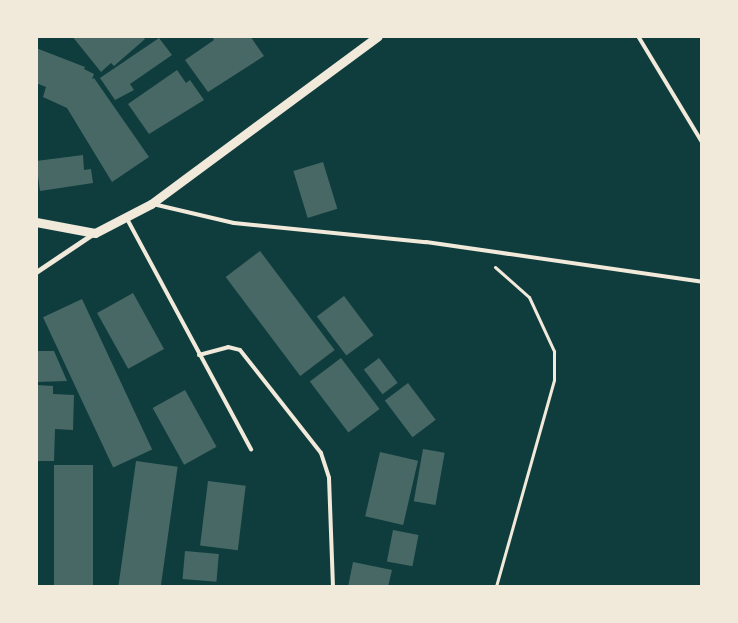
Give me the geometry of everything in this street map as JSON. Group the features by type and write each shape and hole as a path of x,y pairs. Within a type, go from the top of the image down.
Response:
{"street":[{"path":"36,272 95,233 151,204 378,36"},
{"path":"36,222 95,233"}],"lane":[{"path":"638,36 702,142"},
{"path":"151,204 234,223 364,235 702,282"},
{"path":"126,217 251,449"},
{"path":"199,355 228,347 240,350 321,453 330,478 333,587"}],"path":[{"path":"469,250 530,297 554,352 554,380 496,587"}],"building":[{"path":"72,36 142,36 145,39 114,66 111,63 101,72"},
{"path":"212,36 250,36 264,56 208,92 185,60 214,40"},
{"path":"159,38 172,55 130,84 134,90 115,100 100,78"},
{"path":"36,48 85,67 84,69 94,74 92,79 94,78 149,157 112,182 67,108 43,97 46,87 36,83"},
{"path":"177,70 186,83 190,80 204,100 149,134 128,104"},
{"path":"83,155 84,170 91,169 93,183 40,191 36,161"},
{"path":"323,162 337,209 308,218 293,171"},
{"path":"260,251 335,350 300,376 226,277"},
{"path":"133,293 164,349 128,369 97,313"},
{"path":"344,296 373,335 346,356 317,316"},
{"path":"82,299 152,449 113,468 43,317"},
{"path":"36,351 54,351 67,381 36,382"},
{"path":"341,358 380,409 348,433 310,381"},
{"path":"379,358 398,383 382,394 364,369"},
{"path":"408,383 436,420 413,437 385,400"},
{"path":"36,385 53,386 53,394 74,395 73,430 55,429 54,461 36,461"},
{"path":"185,390 217,447 184,465 153,408"},
{"path":"423,449 445,453 435,505 414,501"},
{"path":"380,452 418,461 403,525 365,516"},
{"path":"136,461 178,467 161,587 118,587"},
{"path":"54,465 93,465 93,587 54,587"},
{"path":"208,481 246,486 238,550 200,546"},
{"path":"393,530 419,535 412,566 387,561"},
{"path":"185,551 219,554 216,582 183,579"},
{"path":"353,562 392,570 388,587 348,587"}]}
